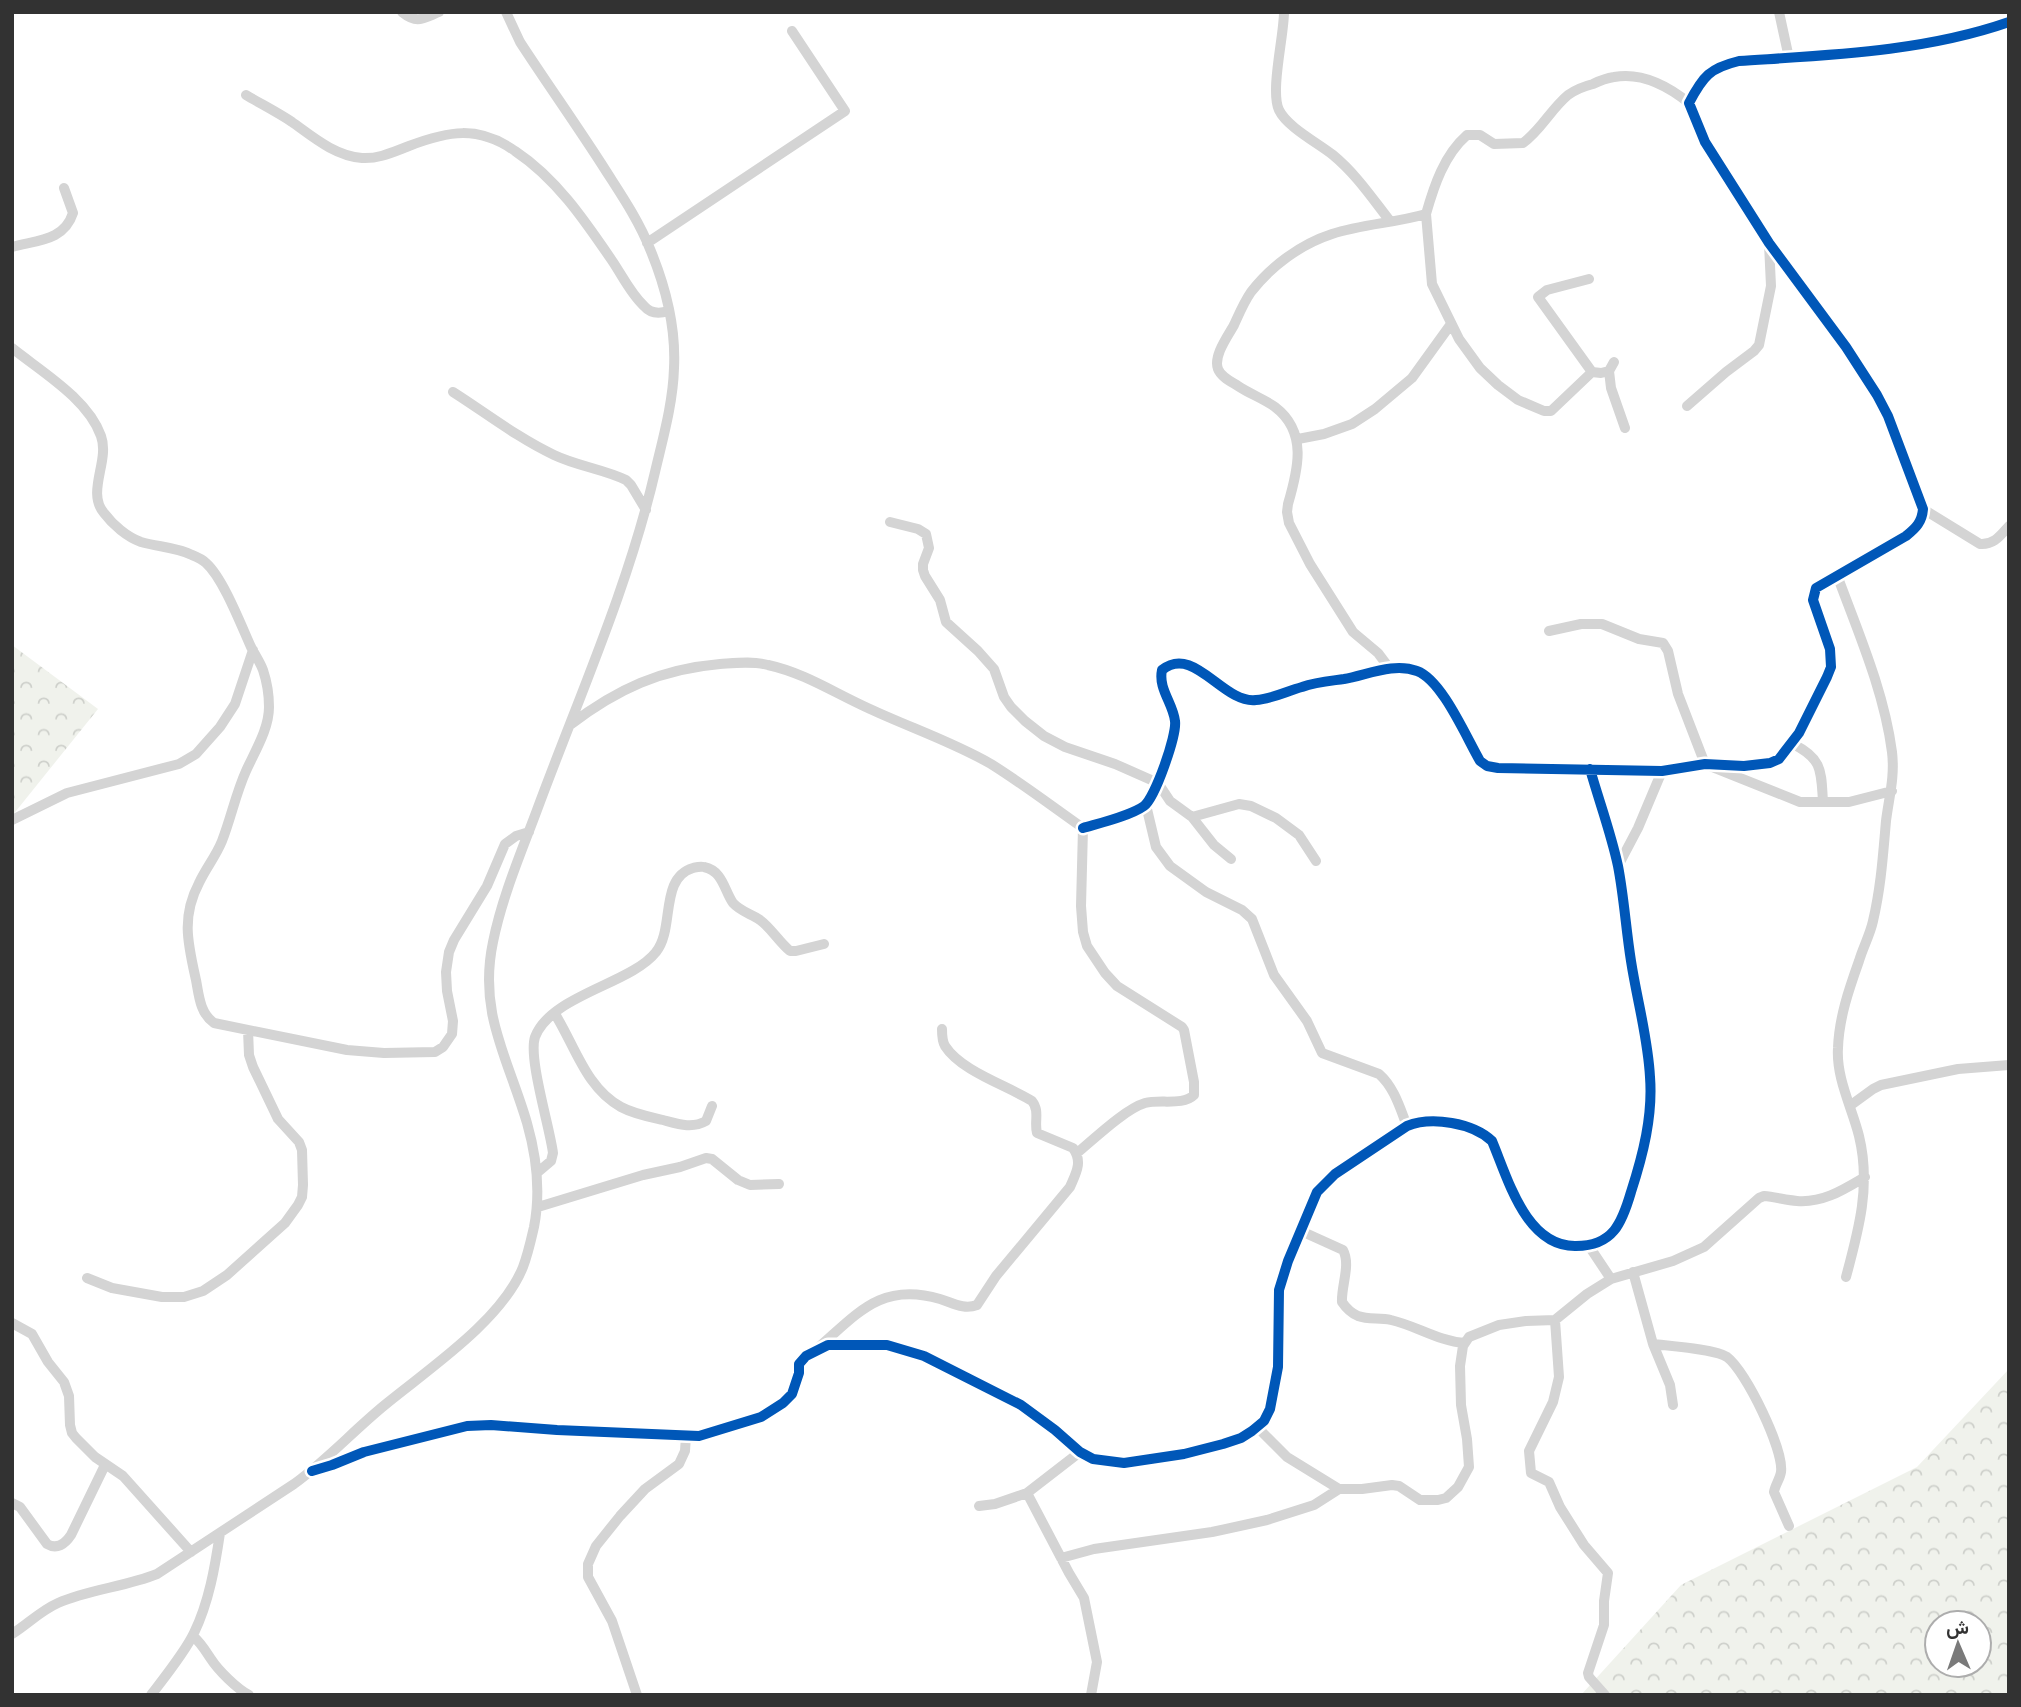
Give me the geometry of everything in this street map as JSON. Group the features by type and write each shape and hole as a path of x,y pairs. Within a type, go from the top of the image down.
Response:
{"street":[{"path":"402,12 418,20 439,12"},
{"path":"12,1634 43,1610 59,1602 157,1574 312,1471 376,1412 472,1333 510,1290 523,1268 538,1207 538,1172 523,1111 493,1023 488,971 493,940 529,832 591,669 646,510 672,398 675,365 672,331 664,293 647,243 623,196 520,42 506,12"},
{"path":"1284,12 1276,94 1279,110 1289,122 1334,156 1361,183 1390,221"},
{"path":"1779,12 1789,58"},
{"path":"1689,103 1699,83 1708,73 1722,65 1739,61 1914,45 2009,22"},
{"path":"647,243 845,111 792,31"},
{"path":"1083,828 1117,818 1146,805 1158,783 1175,728 1174,716 1161,680 1162,670 1167,666 1182,663 1191,666 1242,700 1254,701 1322,681 1402,667 1415,670 1424,674 1441,692 1480,761 1487,766 1498,768 1662,771 1705,764 1744,766 1770,763 1779,759 1793,744 1831,667 1830,649 1813,600 1816,588 1917,528 1923,509 1888,416 1877,395 1840,338 1769,243 1705,142 1689,103 1672,89 1632,77 1614,76 1568,95 1541,127 1523,143 1494,144 1480,135 1467,135 1454,149 1440,173 1426,214 1432,284 1458,339 1480,368 1518,400 1545,411 1553,409 1592,372"},
{"path":"246,95 318,141 339,152 360,158 379,157 454,132 493,139 514,150 562,191 645,308 651,312 668,311"},
{"path":"12,247 56,235 67,227 73,212 64,187"},
{"path":"1390,669 1377,653 1353,632 1310,564 1289,523 1287,512 1299,456 1298,439 1291,424 1278,410 1222,375 1217,365 1220,351 1250,294 1266,276 1305,245 1332,234 1426,214"},
{"path":"1687,406 1759,345 1771,286 1769,243"},
{"path":"1589,279 1547,290 1538,298 1592,372 1601,373 1611,367 1616,405 1625,428"},
{"path":"1298,439 1324,434 1352,424 1375,409 1412,378 1451,324"},
{"path":"12,348 74,398 92,418 102,438 104,449 97,486 101,510 122,531 140,542 190,554 206,563 235,610 263,669 270,710 264,732 244,774 222,841 190,902 186,928 207,1018 214,1023 346,1050 384,1053 435,1052 443,1047 452,1034 453,1021 446,972 454,940 487,886 505,844 516,835 529,832"},
{"path":"453,392 527,441 554,455 626,480 646,510"},
{"path":"1923,509 1980,544 1990,544 2009,526"},
{"path":"890,522 918,529 926,534 929,548 923,570 940,600 946,622 995,669 1004,698 1025,722 1065,747 1115,764 1158,783 1170,801 1192,817 1214,845 1231,859"},
{"path":"1837,575 1880,699 1892,753 1892,791 1886,819 1882,877 1874,919 1851,984 1839,1035 1838,1063 1860,1139 1865,1177 1864,1200 1846,1277"},
{"path":"1549,631 1581,624 1602,624 1639,639 1663,643 1668,651 1678,694 1705,764 1790,799 1810,803 1849,803 1892,791"},
{"path":"12,820 67,793 179,764 196,754 220,727 234,704 253,650"},
{"path":"570,725 595,705 658,675 708,665 768,665 810,679 991,764 1083,828"},
{"path":"1793,744 1811,754 1818,763 1823,802"},
{"path":"312,1471 364,1452 467,1426 699,1436 761,1417 783,1403 792,1394 800,1364 806,1356 828,1345 887,1345 924,1356 1021,1405 1080,1452 1093,1459 1124,1463 1184,1454 1223,1444 1241,1438 1264,1421 1274,1395 1278,1367 1279,1290 1317,1192 1325,1182 1416,1122 1457,1125 1485,1135 1492,1142 1525,1216 1535,1229 1556,1243 1572,1247 1589,1246 1609,1236 1618,1227 1639,1167 1646,1139 1650,1081 1626,936 1618,866 1590,769"},
{"path":"1618,866 1638,828 1662,771"},
{"path":"1192,817 1239,804 1251,806 1268,813 1298,835 1316,861"},
{"path":"1146,805 1156,847 1170,866 1206,892 1242,910 1252,919 1274,975 1307,1021 1322,1053 1380,1074 1387,1081 1407,1126"},
{"path":"1077,1153 1132,1109 1146,1103 1188,1100 1194,1096 1192,1066 1182,1027 1117,986 1105,973 1084,939 1081,906 1083,828"},
{"path":"538,1172 551,1161 553,1153 535,1062 535,1038 542,1026 555,1014 654,956 662,943 679,876 690,869 705,867 719,876 735,905 762,921 790,951 824,944"},
{"path":"555,1014 592,1081 621,1107 690,1126 706,1121 712,1106"},
{"path":"816,1350 863,1309 898,1294 914,1293 968,1308 977,1305 996,1276 1070,1187 1077,1171 1077,1153 1069,1145 1037,1133 1037,1112 1032,1101 977,1073 967,1065 945,1045 942,1029"},
{"path":"87,1278 112,1288 162,1297 184,1297 203,1291 227,1275 285,1223 298,1205 303,1185 302,1150 299,1142 278,1119 253,1068 249,1055 248,1030"},
{"path":"1851,1105 1881,1085 1958,1069 2009,1065"},
{"path":"538,1207 706,1158 712,1159 738,1180 750,1185 779,1184"},
{"path":"1061,1558 1080,1551 1212,1532 1267,1520 1314,1504 1339,1489 1399,1486 1420,1500 1446,1498 1458,1487 1469,1467 1461,1405 1460,1366 1462,1350 1469,1337 1499,1325 1555,1320 1611,1279 1673,1261 1704,1247 1759,1198 1764,1196 1799,1201 1820,1200 1865,1177"},
{"path":"1301,1231 1343,1250 1346,1261 1342,1299 1343,1305 1350,1312 1367,1319 1395,1320 1443,1340 1465,1343"},
{"path":"1589,1246 1611,1279"},
{"path":"1633,1272 1653,1344 1670,1385 1673,1405"},
{"path":"1555,1320 1558,1387 1528,1455 1531,1473 1551,1484 1555,1497 1584,1545 1608,1573 1604,1625 1588,1673 1605,1695"},
{"path":"12,1323 27,1330 37,1341 48,1362 64,1382 69,1396 72,1433 105,1465 123,1476 191,1552"},
{"path":"1653,1344 1721,1355 1734,1364 1763,1414 1775,1442 1781,1473 1774,1492 1789,1526"},
{"path":"1257,1427 1287,1457 1339,1489"},
{"path":"636,1695 612,1621 589,1577 588,1564 600,1540 620,1516 645,1489 679,1464 685,1451 686,1435"},
{"path":"979,1506 995,1504 1027,1493 1080,1452"},
{"path":"12,1503 20,1507 47,1544 59,1546 67,1542 71,1535 105,1465"},
{"path":"1027,1493 1084,1598 1096,1653 1097,1671 1091,1695"},
{"path":"150,1695 193,1636 203,1613 220,1533"},
{"path":"193,1636 211,1660 249,1695"}],"green space":[{"path":"12,645 98,709 12,816"},
{"path":"2009,1369 2009,1695 1581,1695 1681,1585 1917,1467"}],"cycle path":[{"path":"1083,828 1138,810 1149,801 1169,752 1175,728 1174,714 1161,677 1162,670 1174,664 1186,664 1232,693 1244,699 1256,700 1312,684 1380,670 1399,668 1417,671 1426,676 1444,697 1480,761 1487,766 1498,768 1662,771 1705,764 1744,766 1770,763 1779,759 1799,733 1831,667 1830,649 1813,600 1816,588 1906,536 1918,524 1923,509 1888,416 1877,395 1846,347 1769,243 1705,142 1689,103 1708,74 1739,61 1910,46 2009,22"},
{"path":"312,1471 364,1452 467,1426 699,1436 761,1417 783,1403 792,1394 799,1364 806,1356 828,1345 887,1345 924,1356 1021,1405 1080,1452 1093,1459 1124,1463 1184,1454 1223,1444 1252,1431 1264,1421 1270,1409 1278,1367 1279,1290 1317,1192 1335,1174 1407,1126 1417,1123 1452,1123 1484,1135 1492,1141 1521,1208 1544,1235 1559,1243 1576,1246 1599,1242 1614,1231 1628,1203 1646,1135 1651,1092 1647,1048 1631,961 1618,866 1590,769"}]}
